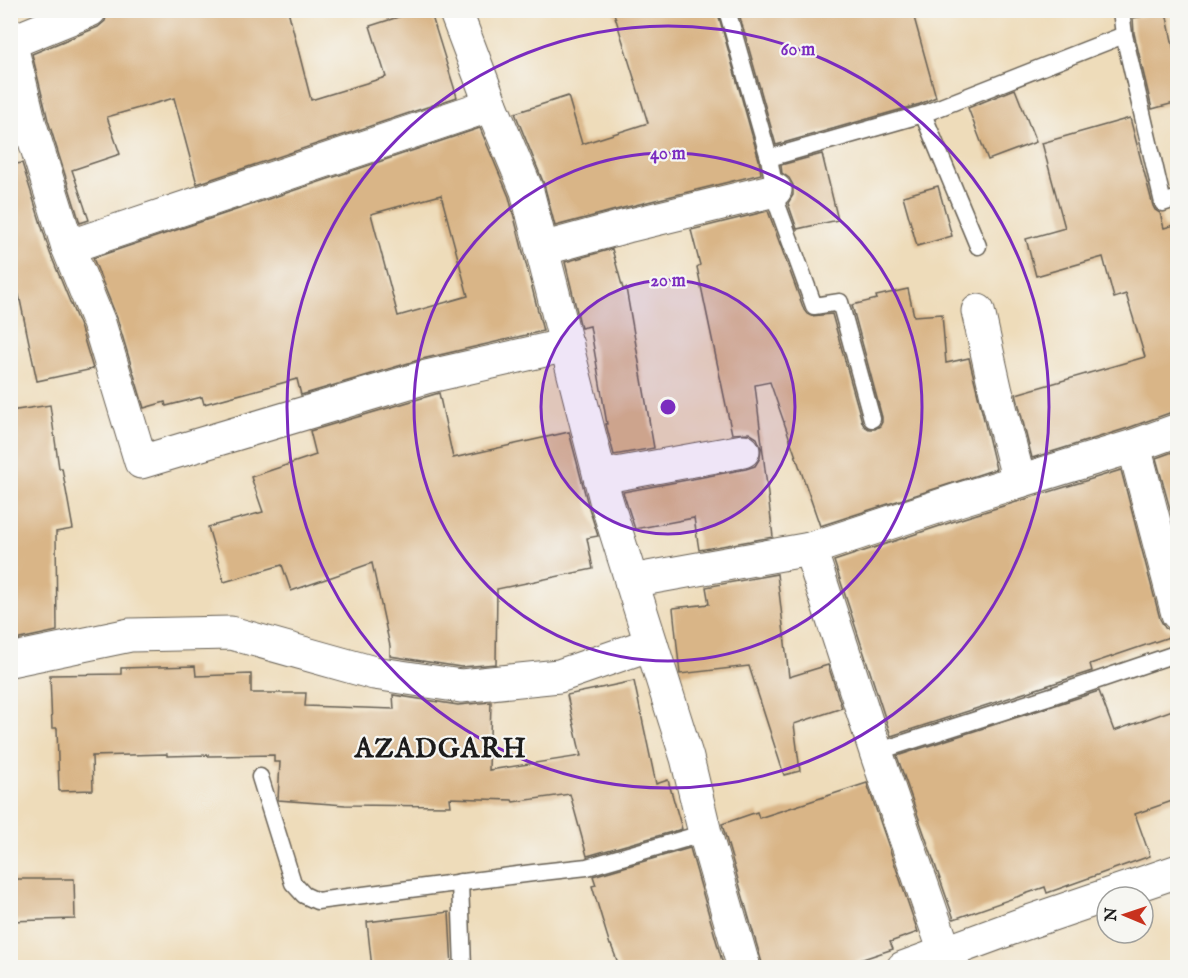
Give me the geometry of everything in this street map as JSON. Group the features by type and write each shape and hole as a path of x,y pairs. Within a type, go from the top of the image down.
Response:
{"street":[{"path":"90,10 11,41 30,125 68,247 99,323 141,462 426,377 567,345"},
{"path":"455,10 527,191 600,477 687,758 705,833 744,968"},
{"path":"68,247 491,105"},
{"path":"542,249 775,190"},
{"path":"978,311 996,392 1020,481"},
{"path":"631,581 810,549 1178,430"},
{"path":"1134,446 1178,614"},
{"path":"600,477 742,452"},
{"path":"810,549 947,960"},
{"path":"10,660 130,635 231,633 375,673 461,686 559,676 651,644"},
{"path":"903,968 947,960 1023,924 1178,871"}],"lane":[{"path":"728,10 769,158 778,207 814,306 840,302 873,419"},
{"path":"1121,10 1124,35 1163,202 1178,198"},
{"path":"769,158 922,114 1124,35"},
{"path":"922,114 978,246"},
{"path":"876,752 1178,653"},
{"path":"260,777 293,883 304,895 317,901 587,867 705,833"},
{"path":"460,882 463,968"}],"building":[{"path":"108,10 288,10 311,100 386,77 370,26 420,10 430,10 457,97 197,184 174,98 107,117 120,154 72,170 89,220 80,223 48,120 32,54 98,27 105,21"},
{"path":"613,10 717,10 761,174 555,226 544,184 515,113 568,96 582,144 648,123"},
{"path":"738,10 912,10 936,97 920,104 776,145"},
{"path":"1166,12 1178,70 1178,102 1152,109 1134,33 1133,18"},
{"path":"1015,89 1036,142 988,160 968,108"},
{"path":"1130,118 1153,206 1160,213 1164,228 1178,224 1178,412 1172,412 1032,458 1016,394 1145,357 1126,294 1114,298 1103,257 1036,276 1026,239 1065,228 1042,143"},
{"path":"480,128 509,197 543,331 422,359 301,395 297,379 204,404 202,397 166,406 165,402 144,408 117,318 93,258","holes":["441,195 468,296 398,316 371,214"]},
{"path":"822,154 838,220 797,229 788,203 793,195 793,185 782,173 781,165"},
{"path":"22,163 50,253 81,329 93,369 37,381 19,295 10,297 10,165"},
{"path":"938,186 952,236 917,246 903,196"},
{"path":"768,211 804,310 811,316 832,314 864,426 875,429 880,426 882,417 852,305 877,299 876,296 908,289 914,316 942,314 946,363 969,358 996,469 820,526 770,382 755,385 773,537 699,550 694,518 635,529 623,492 746,469 755,466 760,458 761,448 757,438 749,433 732,434 697,267 700,265 691,230"},
{"path":"612,249 623,289 626,288 654,448 614,455 606,424 590,326 581,328 565,262"},
{"path":"439,393 453,458 569,432 598,536 587,538 593,569 497,589 496,664 461,667 390,656 390,646 372,563 291,591 282,565 224,582 208,527 263,512 251,477 316,455 310,431"},
{"path":"50,405 59,468 62,468 73,529 56,532 57,631 10,641 10,411"},
{"path":"1178,450 1178,538 1156,458"},
{"path":"1121,470 1160,619 1165,628 1178,632 1178,634 1090,664 1092,671 891,736 834,561"},
{"path":"777,574 789,677 828,665 842,708 794,724 800,771 784,775 749,666 680,674 673,608 709,604 706,587"},
{"path":"195,666 196,676 251,674 251,693 306,693 305,706 394,709 393,695 458,705 491,702 489,770 581,756 567,695 634,681 656,784 668,780 682,829 587,856 570,794 513,802 512,800 450,798 451,806 345,805 278,800 280,762 274,762 274,755 92,756 93,790 59,791 57,728 52,728 50,675 121,674 121,668"},
{"path":"1099,691 1114,731 1178,708 1178,799 1135,814 1150,856 1047,893 1045,887 954,919 897,756"},
{"path":"867,783 918,932 890,942 893,949 836,968 762,968 722,824 757,812 759,818"},
{"path":"690,848 724,968 620,968 610,945 592,886 596,885 593,876"},
{"path":"10,879 74,879 75,919 10,921"},
{"path":"449,912 452,968 372,968 367,922"}],"district":[{"name":"AZADGARH","path":"441,750"}]}
